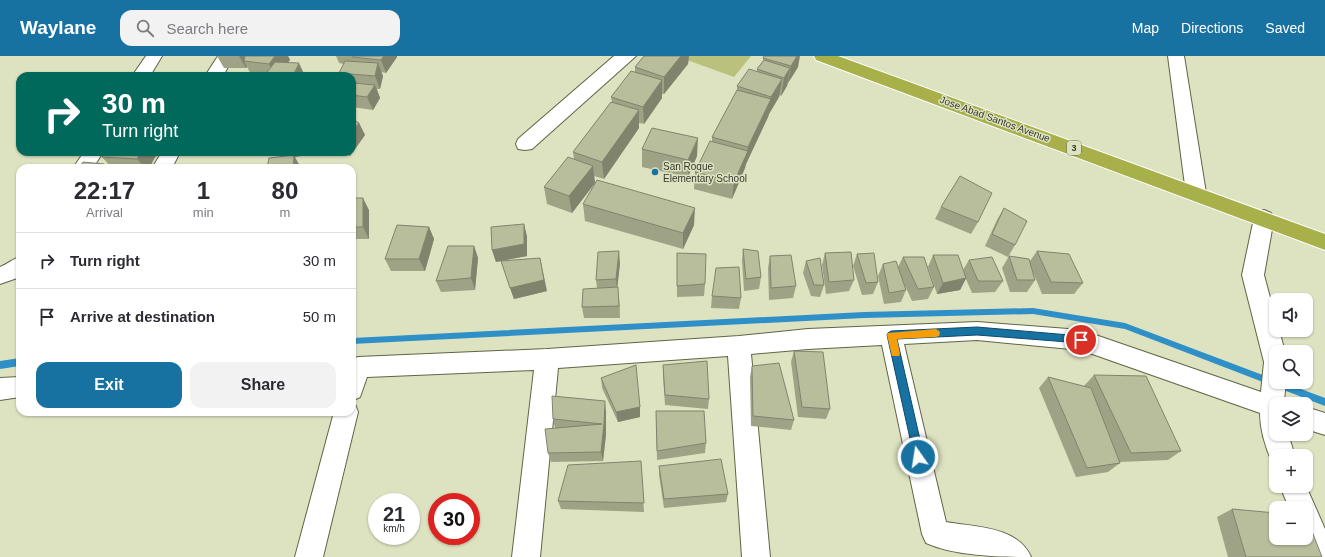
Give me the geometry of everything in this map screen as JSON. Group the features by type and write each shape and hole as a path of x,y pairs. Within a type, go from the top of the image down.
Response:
{"highway":[{"name":"Jose Abad Santos Avenue","path":"822,56 1264,218 1325,242"}],"street":[{"path":"144,72 154,56"},
{"path":"216,72 226,56"},
{"path":"525,144 620,60 628,56"},
{"path":"1176,56 1196,193"},
{"path":"1264,218 1253,275 1272,345"},
{"path":"0,276 16,269"},
{"path":"356,367 547,359 740,346 808,339 977,331 1081,340 1269,402"},
{"path":"891,335 935,534 998,544 1017,557"},
{"path":"740,346 756,557"},
{"path":"526,557 547,359"},
{"path":"0,389 16,387"},
{"path":"309,557 345,416"},
{"path":"1313,420 1325,424"},
{"path":"1313,533 1324,557"}],"green space":[{"path":"676,56 751,56 734,77"}],"building":[{"path":"245,56 275,56 269,64 244,61"},
{"path":"384,56 381,60 352,57"},
{"path":"644,56 681,56 664,77 635,67"},
{"path":"764,56 797,56 791,66 763,58"},
{"path":"764,60 790,68 784,78 757,69"},
{"path":"345,61 378,63 375,76 356,74 356,72 340,72"},
{"path":"275,62 299,63 295,72 267,72"},
{"path":"749,69 782,79 771,97 737,86"},
{"path":"631,71 662,80 643,107 611,97"},
{"path":"356,83 375,85 367,97 356,96"},
{"path":"737,90 771,99 748,147 712,137"},
{"path":"611,102 639,110 602,162 573,152"},
{"path":"652,128 698,138 688,160 642,149"},
{"path":"710,141 748,151 734,182 695,172"},
{"path":"103,156 139,156 137,159"},
{"path":"294,156 293,164 268,164 269,158"},
{"path":"568,157 593,166 569,196 544,187"},
{"path":"83,162 104,164 82,164"},
{"path":"960,176 992,193 978,222 941,207"},
{"path":"597,180 695,208 683,233 583,204"},
{"path":"356,198 363,198 363,227 356,227"},
{"path":"1004,208 1027,221 1015,245 992,234"},
{"path":"524,224 524,244 492,250 491,227"},
{"path":"397,225 429,227 419,259 385,259"},
{"path":"448,246 474,246 471,278 436,281"},
{"path":"743,249 758,251 761,277 746,279"},
{"path":"619,251 616,279 596,280 598,252"},
{"path":"1037,251 1069,254 1083,283 1051,282"},
{"path":"851,252 854,280 829,282 825,253"},
{"path":"677,253 706,254 705,284 677,286"},
{"path":"874,253 878,282 866,283 857,254"},
{"path":"791,255 796,286 771,288 770,256"},
{"path":"933,255 958,255 966,278 943,283"},
{"path":"1009,256 1029,259 1035,280 1017,280"},
{"path":"903,257 924,257 934,287 918,289"},
{"path":"992,257 1003,281 978,281 969,260"},
{"path":"540,258 544,280 510,288 501,261"},
{"path":"820,258 824,285 814,285 806,261"},
{"path":"896,261 906,290 889,293 883,264"},
{"path":"739,267 741,298 712,296 716,268"},
{"path":"618,287 619,306 582,307 583,289"},
{"path":"794,351 823,352 830,409 802,407"},
{"path":"707,361 709,399 665,395 663,365"},
{"path":"779,363 794,420 753,416 752,366"},
{"path":"636,365 640,407 616,412 601,378"},
{"path":"1094,375 1146,376 1181,451 1131,453"},
{"path":"1048,377 1091,388 1120,463 1087,468"},
{"path":"552,396 605,401 601,452 548,453 545,429 602,424 553,419"},
{"path":"656,411 704,411 706,443 657,451"},
{"path":"721,459 728,494 664,499 659,466"},
{"path":"641,461 644,503 558,501 568,465"},
{"path":"1232,509 1269,512 1269,545 1313,545 1313,534 1322,557 1246,557"}],"waterway":[{"path":"356,341 864,315 1033,311 1125,326 1325,402"},
{"path":"0,365 16,363"}],"slow traffic":[{"path":"895,354 891,335 936,333"}],"place":[{"name":"San Roque Elementary School","path":"655,172"}],"route":[{"path":"918,457 891,335 977,331 1081,340"}]}
